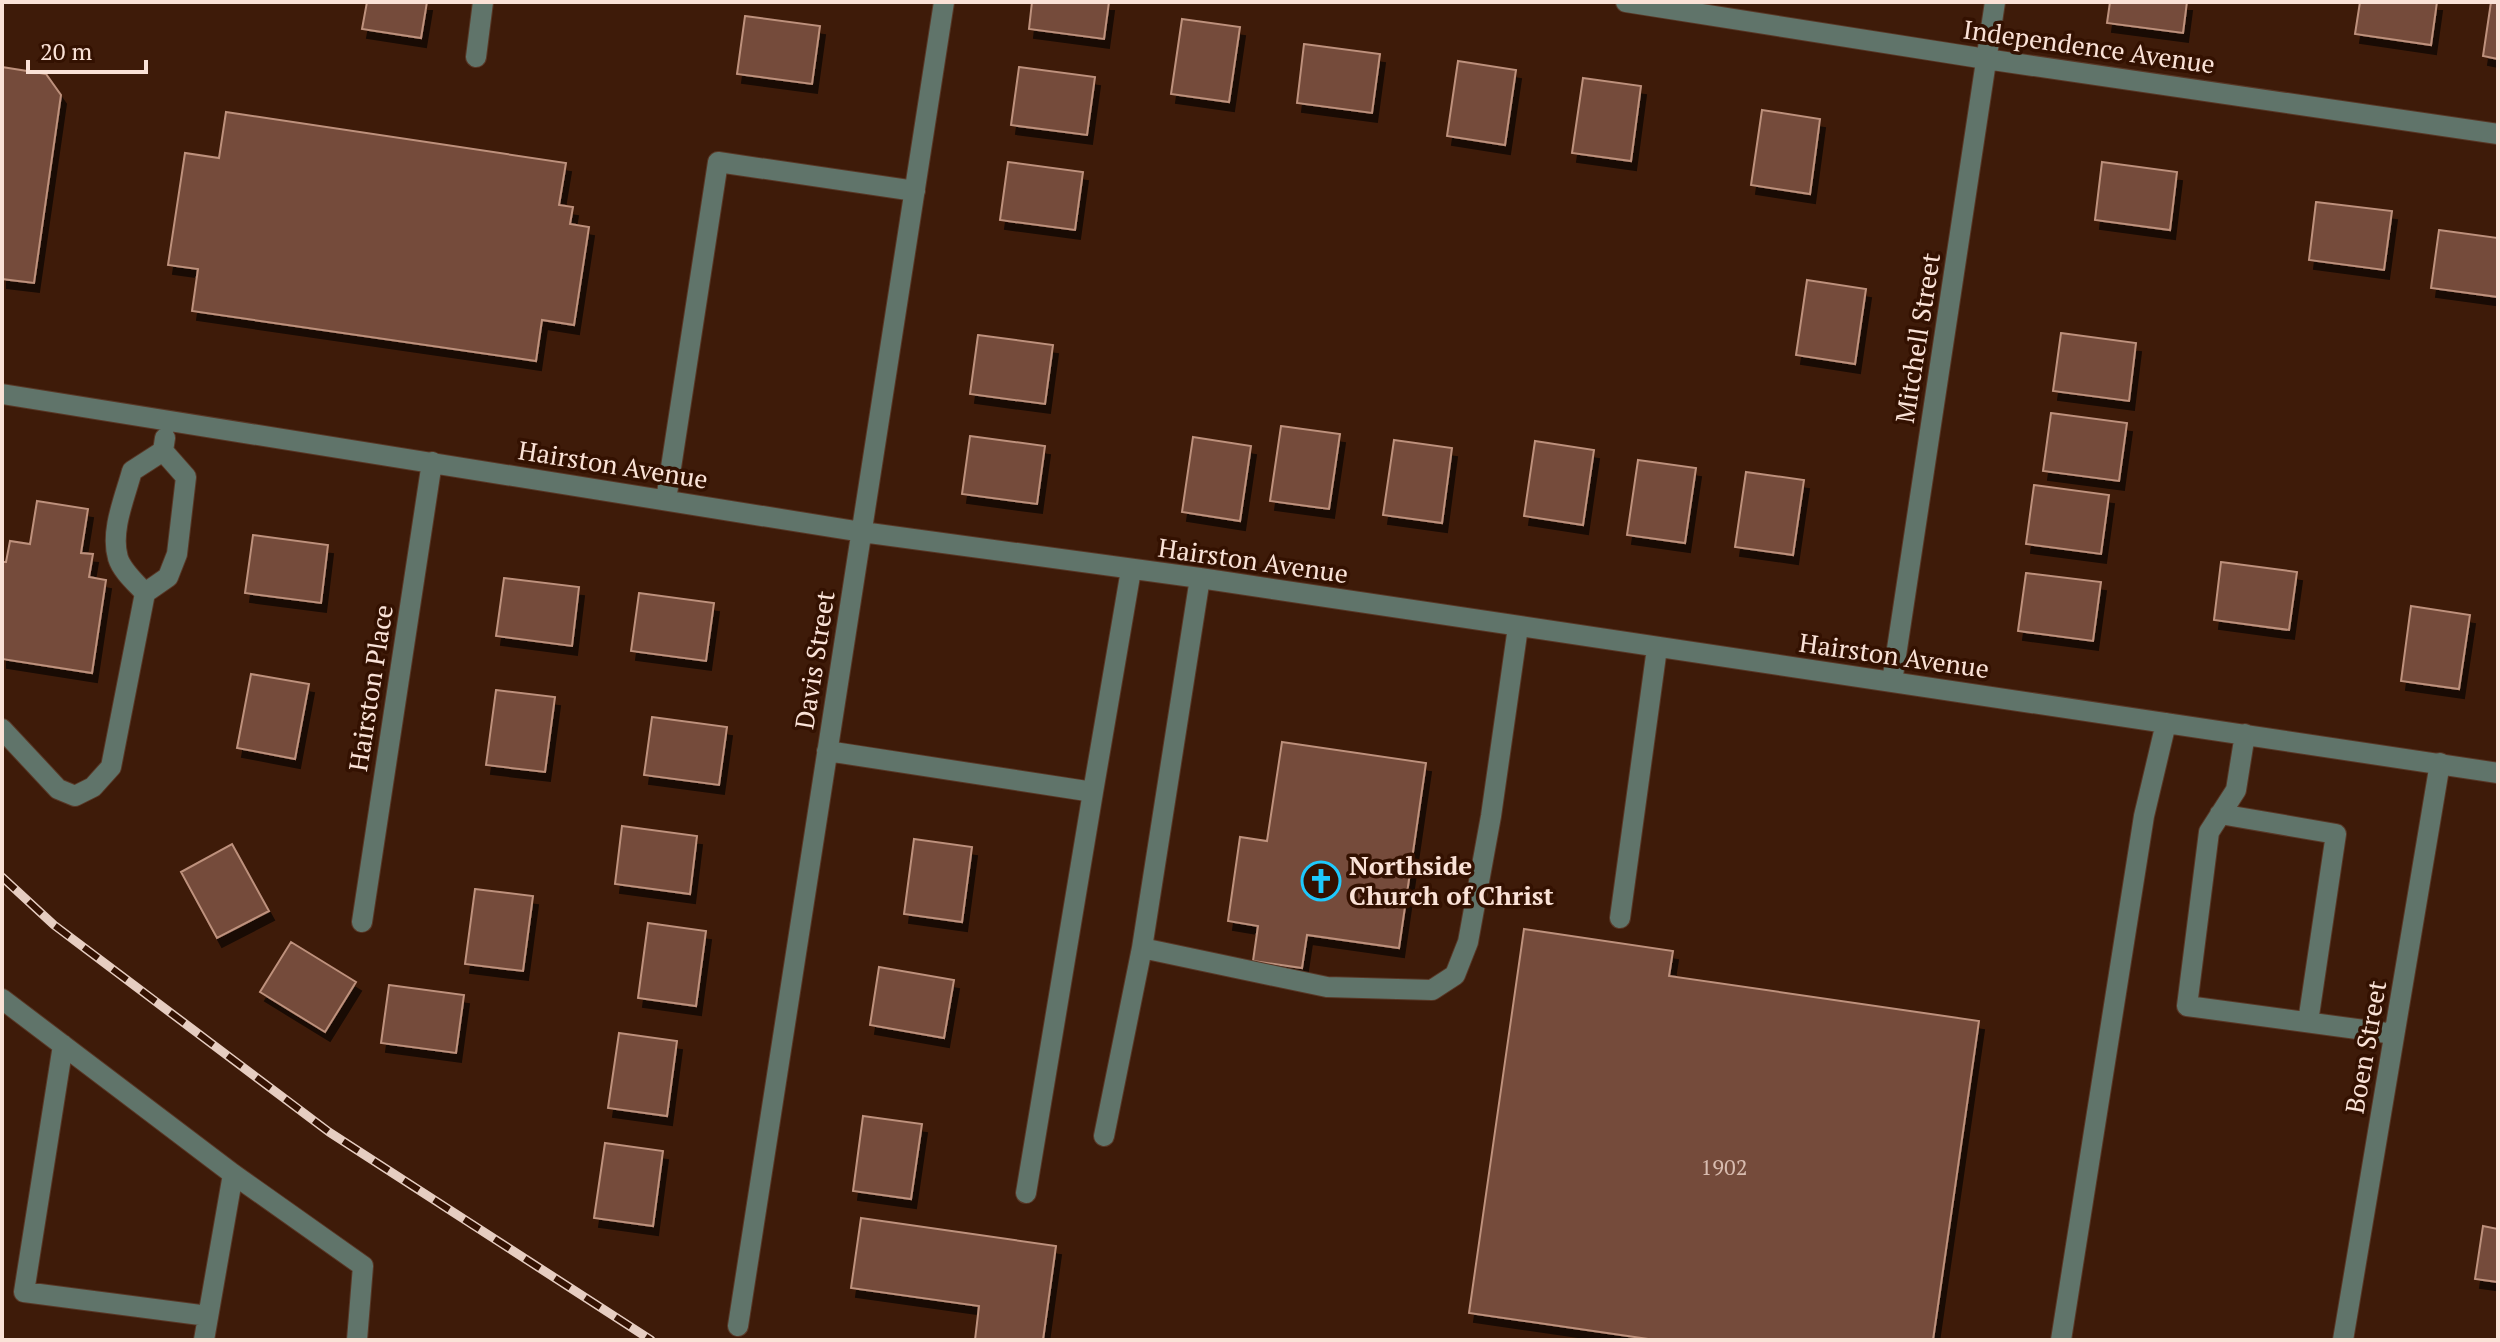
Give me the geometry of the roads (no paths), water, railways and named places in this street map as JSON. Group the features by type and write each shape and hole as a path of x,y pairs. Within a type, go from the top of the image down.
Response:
{"street":[{"path":"476,57 483,2"},
{"name":"Davis Street","path":"738,1326 944,2"},
{"name":"Independence Avenue","path":"1626,2 1986,59 2498,134"},
{"name":"Mitchell Street","path":"1892,682 1995,2"},
{"path":"666,500 718,162 915,191"},
{"name":"Hairston Avenue","path":"2,394 862,532 1200,578 2498,773"},
{"path":"145,593 118,560 115,536 132,471 163,451 169,421"},
{"path":"2,729 58,789 75,796 93,787 111,767 145,593 168,577 177,554 186,477 163,451"},
{"name":"Hairston Place","path":"362,922 432,462"},
{"path":"1026,1193 1131,570"},
{"path":"1104,1136 1142,948 1200,578"},
{"path":"1142,948 1327,987 1432,990 1455,975 1468,942 1491,816 1518,627"},
{"path":"1620,918 1657,648"},
{"path":"2061,1340 2144,816 2166,723"},
{"path":"2245,734 2236,790 2209,832 2187,1006 2394,1034"},
{"path":"827,751 1093,792"},
{"name":"Boen Street","path":"2343,1340 2440,763"},
{"path":"2220,814 2336,834 2308,1022"},
{"path":"2,999 233,1174 363,1266 357,1340"},
{"path":"63,1045 24,1292 208,1316"},
{"path":"204,1340 233,1174"}],"railway":[{"path":"2,877 54,925 329,1132 651,1340"}],"place":[{"name":"Northside Church of Christ","path":"1321,881"}]}
